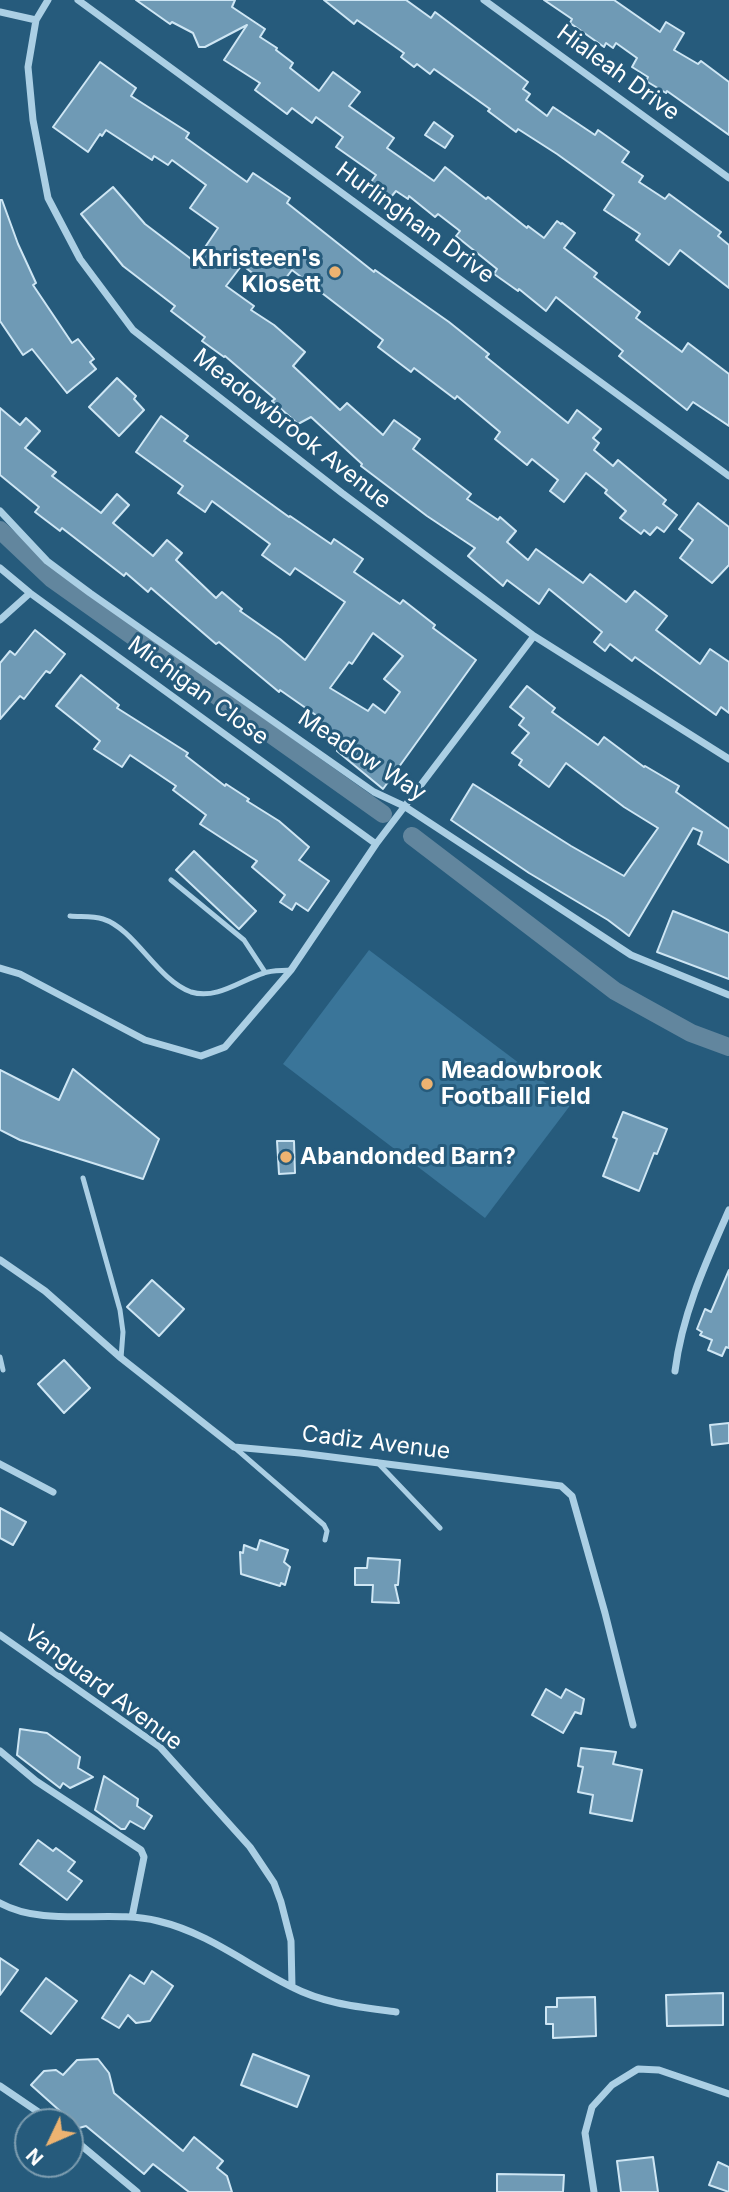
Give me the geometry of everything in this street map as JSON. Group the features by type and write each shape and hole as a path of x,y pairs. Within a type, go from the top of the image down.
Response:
{"street":[{"name":"Meadowbrook Avenue","path":"48,0 36,20 28,67 33,120 48,198 80,259 133,330 342,493 534,636 729,759"},
{"name":"Hurlingham Drive","path":"78,0 729,476"},
{"name":"Hialeah Drive","path":"484,0 729,178"},
{"path":"0,12 36,20"},
{"name":"Meadow Way","path":"0,511 47,561 374,792 404,806 631,956 729,995"},
{"name":"Michigan Close","path":"0,568 30,593 376,844"},
{"path":"0,620 30,593"},
{"path":"0,968 20,974 145,1040 201,1056 225,1047 291,970 376,844 534,636"},
{"path":"674,1371 679,1339 696,1287 729,1210"},
{"path":"0,1260 45,1291 121,1358 234,1447"},
{"name":"Cadiz Avenue","path":"234,1447 561,1486 572,1496 606,1613 633,1725"},
{"path":"0,1464 53,1492"},
{"name":"Vanguard Avenue","path":"0,1636 160,1747 250,1847 274,1883 281,1902 291,1941 292,1987"},
{"path":"0,1751 36,1782 141,1850 144,1857 132,1917"},
{"path":"0,1903 34,1915 132,1917 159,1921 205,1937 292,1987 327,2002 396,2012"},
{"path":"594,2192 585,2133 592,2107 612,2085 638,2069 659,2070 729,2094"},
{"path":"0,2086 32,2108"},
{"path":"84,2147 137,2192"}],"lane":[{"path":"171,880 244,940 265,972"},
{"path":"70,916 104,919 124,933 163,973 191,992 209,993 237,986 265,972 291,970"},
{"path":"83,1178 120,1310 121,1358"},
{"path":"0,1357 3,1370"},
{"path":"234,1447 324,1525 327,1531 325,1540"},
{"path":"377,1462 440,1528"}],"shaded area":[{"name":"Meadowbrook Football Field","path":"369,950 572,1103 485,1218 283,1064"}],"building":[{"path":"136,0 235,0 232,7 265,29 260,37 277,48 276,50 293,63 290,68 319,91 333,72 360,92 349,106 394,138 387,148 434,181 445,167 486,199 488,197 544,238 557,221 562,223 575,233 564,248 597,273 594,277 640,312 636,318 682,352 688,343 729,374 729,426 693,402 687,410 619,356 623,351 556,297 546,311 519,289 518,291 494,274 497,269 456,236 460,231 438,214 435,217 409,196 408,199 396,191 391,197 371,182 376,175 336,147 343,137 316,117 312,123 292,108 287,114 255,90 260,83 224,60 247,25 205,47 199,47 193,33 172,22 170,24"},
{"path":"324,0 406,0 431,18 435,12 528,82 523,89 530,94 526,100 547,116 553,107 595,135 598,130 629,152 622,162 643,176 639,182 665,199 669,194 721,232 718,236 729,245 729,288 680,250 669,265 636,240 640,234 604,210 614,195 557,154 518,129 516,132 488,111 490,109 434,69 430,74 417,64 414,67 401,57 404,53 357,20 354,24"},
{"path":"544,0 614,0 660,32 666,22 684,33 674,50 698,64 701,61 729,82 729,135 667,91 666,93 646,81 648,77 632,67 637,58 616,43 613,48 606,43 604,47 570,23 572,19"},
{"path":"100,62 136,88 131,96 189,133 186,138 247,182 253,173 290,198 287,203 374,272 375,270 449,322 489,354 486,357 568,423 577,410 601,429 593,438 599,443 594,450 613,466 618,460 666,500 663,504 677,515 664,532 657,527 650,535 644,530 641,534 620,518 626,511 605,493 607,490 586,473 564,502 550,491 558,480 532,459 527,465 495,439 500,432 457,396 455,399 414,368 411,372 378,347 383,340 292,270 276,291 242,265 226,286 254,306 251,310 274,325 305,352 293,366 340,410 347,403 383,435 394,420 420,439 413,449 471,494 467,499 498,520 500,517 516,531 507,542 528,560 536,549 583,583 590,574 626,602 635,591 667,616 656,630 700,664 710,649 729,662 729,713 721,707 716,715 635,657 632,661 610,644 605,651 594,642 602,632 549,589 539,604 507,580 503,586 468,556 475,548 361,466 362,464 311,417 298,424 272,401 275,399 225,356 202,341 205,337 171,311 175,306 123,266 81,214 113,187 145,224 195,262 218,228 190,208 206,185 172,160 168,165 154,156 152,160 106,130 102,136 100,134 88,152 53,127"},
{"path":"434,122 453,136 445,148 425,135"},
{"path":"0,200 36,283 33,285 72,343 78,339 94,359 90,362 96,369 67,393 32,349 23,355 0,321"},
{"path":"117,378 136,396 134,399 144,410 119,436 89,407"},
{"path":"0,408 20,425 26,418 40,431 25,448 56,472 52,476 101,513 117,494 129,505 113,523 153,556 167,540 182,553 176,560 216,598 222,592 242,609 240,611 305,660 345,602 295,568 290,575 262,555 270,544 212,501 205,512 178,493 183,486 136,452 161,416 188,436 184,441 289,517 331,544 334,539 363,559 354,572 400,604 403,600 435,625 433,628 476,660 383,789 337,751 342,745 314,728 320,718 280,690 279,692 219,642 216,644 151,588 148,592 126,573 124,576 62,528 60,531 35,512 39,507 0,475","holes":["373,633 403,656 384,679 400,692 385,713 373,704 368,711 330,688 349,662 352,664"]},
{"path":"698,503 729,527 729,565 712,583 680,558 693,540 679,529"},
{"path":"35,630 65,654 50,673 46,671 24,699 20,696 0,719 0,663 10,651 15,655"},
{"path":"81,675 119,705 117,708 188,753 186,756 225,786 226,784 279,821 309,847 299,860 329,881 308,911 296,903 292,910 280,902 285,895 252,867 257,861 200,824 206,815 173,790 176,786 130,755 122,767 94,749 100,741 56,706"},
{"path":"527,686 555,708 552,712 598,745 604,737 644,767 679,786 676,792 729,829 729,863 698,844 702,832 693,828 629,936 451,820 473,784 624,876 658,828 624,807 566,763 549,787 519,765 522,760 512,753 529,733 519,725 524,718 510,707"},
{"path":"194,851 256,911 239,929 176,870"},
{"path":"673,911 729,933 729,979 657,952"},
{"path":"73,1069 159,1139 143,1179 20,1140 0,1130 0,1070 59,1100"},
{"path":"623,1112 667,1129 639,1191 603,1176 617,1139 613,1137"},
{"name":"Abandonded Barn?","path":"277,1141 294,1141 295,1173 279,1174"},
{"path":"729,1270 729,1348 726,1347 722,1356 708,1350 712,1340 700,1335 702,1332 697,1329 705,1309 711,1312"},
{"path":"152,1280 184,1309 159,1336 127,1307"},
{"path":"64,1360 90,1388 64,1413 38,1384"},
{"path":"729,1423 729,1443 712,1445 710,1425"},
{"path":"0,1508 26,1522 13,1545 0,1538"},
{"path":"260,1540 288,1550 284,1562 290,1567 285,1585 281,1583 280,1586 241,1574 240,1552 243,1553 244,1545 257,1550"},
{"path":"368,1558 400,1560 398,1585 395,1585 399,1603 372,1602 373,1585 355,1585 355,1568 367,1568"},
{"path":"546,1689 561,1698 566,1689 584,1699 581,1714 575,1712 563,1733 532,1715"},
{"path":"20,1729 47,1733 80,1757 78,1768 93,1777 70,1788 63,1783 60,1788 17,1755"},
{"path":"581,1748 616,1752 613,1764 642,1770 632,1821 590,1813 593,1795 578,1792 583,1767 578,1766"},
{"path":"104,1776 138,1799 137,1806 152,1816 144,1829 130,1821 125,1829 121,1829 95,1810"},
{"path":"38,1840 53,1851 56,1848 75,1862 68,1871 82,1881 67,1900 20,1864"},
{"path":"0,1958 18,1970 0,1995"},
{"path":"152,1971 173,1986 150,2021 136,2023 128,2015 119,2028 102,2018 130,1975 144,1984"},
{"path":"46,1978 77,2001 51,2034 21,2011"},
{"path":"723,1993 723,2025 667,2026 666,1995"},
{"path":"595,1997 596,2036 553,2038 553,2024 546,2024 546,2007 557,2007 557,1998"},
{"path":"253,2054 309,2076 297,2107 241,2085"},
{"path":"98,2059 109,2073 114,2093 183,2151 194,2137 223,2161 217,2168 227,2176 232,2192 189,2192 153,2164 144,2174 84,2127 84,2108 57,2108 31,2085 44,2071 56,2070 63,2075 77,2060"},
{"path":"653,2157 658,2192 621,2192 617,2161"},
{"path":"718,2162 729,2167 729,2192 709,2185"},
{"path":"497,2174 564,2175 563,2192 497,2192"}],"waterway":[{"path":"0,530 52,579 383,814"},
{"path":"412,836 615,991 691,1033 729,1047"}],"place":[{"name":"Khristeen's Klosett","path":"335,272"},
{"name":"Meadowbrook Football Field","path":"427,1084"},
{"name":"Abandonded Barn?","path":"286,1157"}]}
